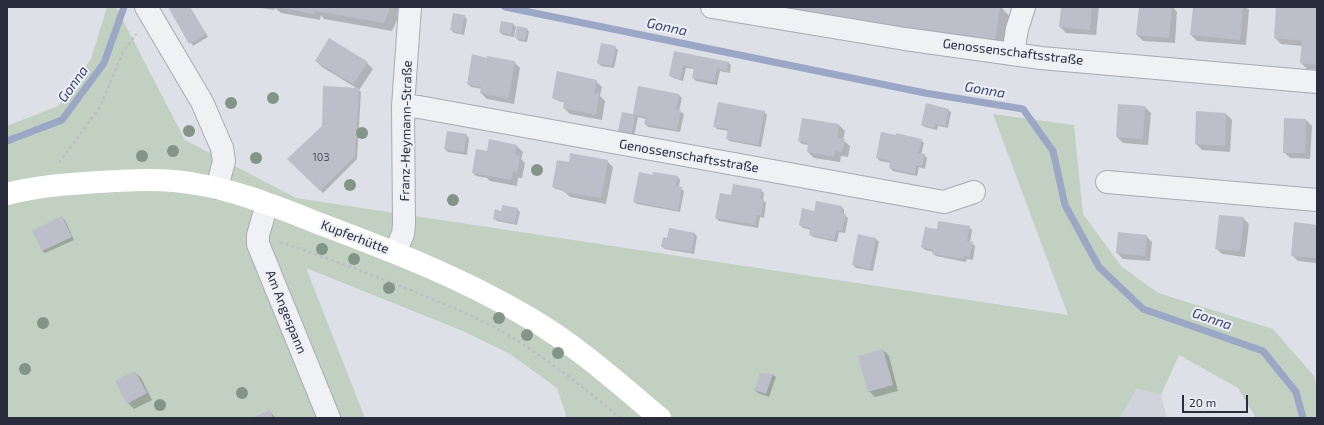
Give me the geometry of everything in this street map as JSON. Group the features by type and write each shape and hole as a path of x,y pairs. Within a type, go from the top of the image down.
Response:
{"main road":[{"name":"Kupferhütte","path":"7,194 67,184 126,180 152,180 194,183 217,188 267,204 395,252 463,282 526,316 561,338 597,365 660,418"}],"street":[{"name":"Franz-Heymann-Straße","path":"395,252 403,234 404,225 403,106 410,7"},
{"name":"Genossenschaftsstraße","path":"712,7 905,39 1041,58 1317,82"},
{"path":"1013,54 1017,29 1024,7"},
{"path":"147,9 202,102 222,148 224,161 217,188"},
{"name":"Genossenschaftsstraße","path":"403,106 419,107 944,202 974,192"},
{"path":"1107,182 1317,200"},
{"name":"Am Angespann","path":"267,204 258,235 258,244 329,418"}],"path":[{"path":"40,188 100,107 123,52 147,9"},
{"path":"258,235 277,240 365,271 462,311 513,338 546,360 592,394 620,418"}],"shaded area":[{"path":"1137,387 1161,395 1167,418 1120,418"}],"green space":[{"path":"107,7 116,7 185,140 296,198 1068,315 993,114 1074,125 1083,214 1121,266 1158,293 1273,329 1314,376 1317,388 1317,418 1256,418 1238,388 1179,355 1161,395 1137,388 1120,418 567,418 557,388 510,354 463,331 306,268 365,418 7,418 7,126 58,106 91,59"}],"building":[{"path":"168,7 190,7 206,34 189,44"},
{"path":"276,7 389,7 389,11 384,23 315,11 314,14"},
{"path":"770,7 1000,7 995,40"},
{"path":"1061,7 1092,7 1090,30 1059,27"},
{"path":"1139,7 1172,7 1169,38 1136,35"},
{"path":"1193,7 1243,7 1240,40 1190,35"},
{"path":"1276,7 1317,7 1317,65 1300,63 1302,41 1274,38"},
{"path":"453,13 465,15 461,33 450,30"},
{"path":"501,21 513,23 511,35 499,32"},
{"path":"517,26 527,28 525,40 515,38"},
{"path":"329,38 368,62 353,84 315,61"},
{"path":"601,43 616,46 612,66 597,63"},
{"path":"674,51 729,62 727,71 717,69 714,82 692,78 694,68 683,65 680,79 669,76"},
{"path":"472,54 487,58 487,56 515,61 508,99 480,93 481,87 467,84"},
{"path":"557,71 597,80 594,93 599,94 596,115 563,108 564,102 552,98"},
{"path":"323,86 359,88 355,156 320,191 287,159 322,126"},
{"path":"638,86 679,94 676,109 681,110 677,130 644,124 646,117 635,115 632,133 618,131 622,112 633,114"},
{"path":"718,102 765,111 758,145 726,139 728,129 713,127"},
{"path":"926,103 949,109 945,126 935,124 934,128 921,125"},
{"path":"1118,104 1145,106 1143,139 1116,137"},
{"path":"1196,111 1226,113 1225,146 1195,144"},
{"path":"802,118 839,124 837,138 845,139 842,152 835,151 834,157 807,152 808,143 798,141"},
{"path":"1284,118 1306,119 1305,153 1283,153"},
{"path":"447,131 467,134 464,152 444,149"},
{"path":"881,132 896,135 896,133 922,139 918,153 925,154 922,166 916,165 915,174 889,168 890,161 876,158"},
{"path":"489,139 517,145 515,155 520,156 517,173 513,172 511,180 472,173 476,149 487,151"},
{"path":"570,153 608,160 601,198 563,192 563,189 552,187 557,160 569,162"},
{"path":"639,172 653,175 653,172 678,176 676,186 682,187 678,210 633,202"},
{"path":"733,184 762,189 760,199 764,199 761,215 757,215 755,225 715,218 720,193 731,195"},
{"path":"816,201 842,206 841,213 846,214 842,231 836,230 834,240 809,235 810,228 799,225 802,208 814,211"},
{"path":"502,205 518,208 515,223 493,219 495,209 501,211"},
{"path":"1219,215 1244,217 1240,251 1215,249"},
{"path":"62,216 72,237 42,251 32,231"},
{"path":"938,221 970,226 967,241 973,242 970,257 964,256 964,259 932,254 933,250 921,247 925,227 937,229"},
{"path":"1294,222 1317,225 1317,258 1291,256"},
{"path":"669,228 695,233 691,252 661,247 663,237 667,238"},
{"path":"1118,232 1147,235 1145,256 1116,253"},
{"path":"858,234 876,238 870,269 852,265"},
{"path":"883,349 893,385 868,392 858,356"},
{"path":"135,371 147,393 127,404 115,381"},
{"path":"760,373 773,374 766,394 754,390"},
{"path":"270,410 273,418 252,418"}],"waterway":[{"name":"Gonna","path":"7,141 62,120 104,63 124,7"},
{"name":"Gonna","path":"505,7 925,93 1023,109 1053,151 1065,205 1099,267 1143,309 1263,351 1296,392 1303,418"}]}
